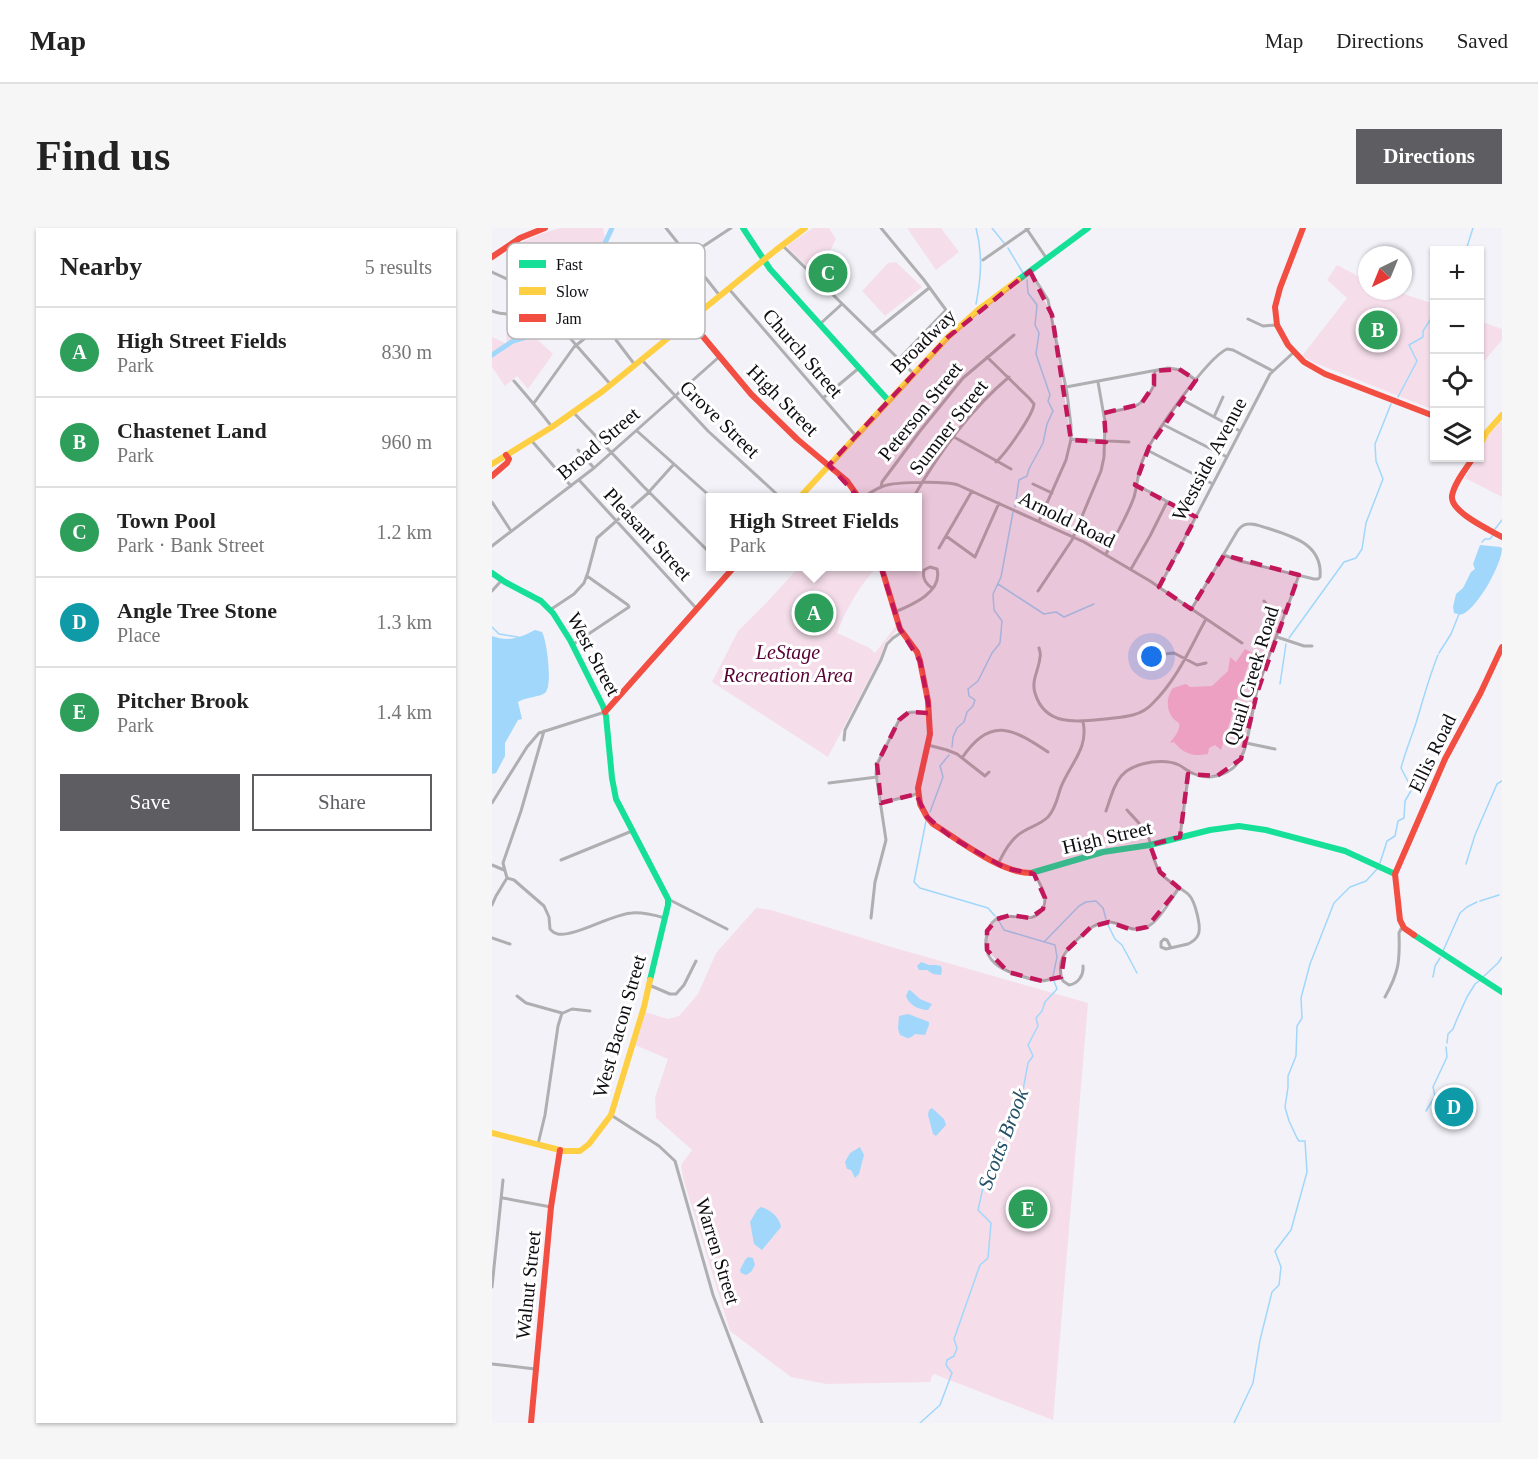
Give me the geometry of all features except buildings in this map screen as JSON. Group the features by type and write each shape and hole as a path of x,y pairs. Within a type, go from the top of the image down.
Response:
{"street":[{"path":"513,243 545,228"},
{"path":"666,228 678,243"},
{"path":"705,245 731,228"},
{"path":"743,228 764,260 888,400"},
{"path":"881,228 954,319"},
{"path":"982,260 1027,228 1047,259"},
{"name":"Broadway","path":"804,493 957,328 1088,228"},
{"path":"1303,228 1276,301 1277,325 1284,340 1310,366 1329,376 1430,414"},
{"path":"705,308 802,229"},
{"path":"782,245 913,373"},
{"path":"492,257 507,247"},
{"path":"1030,271 1048,300 1070,410 1071,439 1066,460 1039,521"},
{"path":"492,272 507,280"},
{"path":"705,277 720,296"},
{"path":"873,333 929,288"},
{"name":"Church Street","path":"729,289 856,436"},
{"path":"820,324 842,303"},
{"path":"899,359 946,310"},
{"path":"492,311 507,314"},
{"path":"1248,320 1263,326 1277,325"},
{"name":"Peterson Street","path":"881,487 882,482 905,450 948,395 963,378 1014,334"},
{"path":"571,339 611,385"},
{"path":"534,403 576,345 583,339"},
{"path":"492,464 574,412 667,339"},
{"name":"High Street","path":"704,339 738,380 770,413 847,481 856,493"},
{"path":"616,340 635,365"},
{"path":"1106,554 1131,505 1139,471 1147,450 1196,380 1227,349 1273,371"},
{"name":"Westside Avenue","path":"1159,587 1273,371 1294,352"},
{"name":"Broad Street","path":"492,546 594,468 719,357"},
{"path":"987,357 1034,404 1032,412 996,462"},
{"name":"Grove Street","path":"641,360 718,441 775,493"},
{"path":"823,398 859,368"},
{"path":"1066,387 1168,368 1187,372 1196,380"},
{"path":"1104,413 1141,404 1154,385 1154,370"},
{"name":"Sumner Street","path":"916,493 954,437 1008,377"},
{"path":"514,381 552,427"},
{"path":"1038,591 1073,536 1101,471 1104,457 1105,422 1098,382"},
{"path":"1214,417 1223,397"},
{"path":"1181,399 1240,431"},
{"path":"574,412 649,492 706,548"},
{"path":"1484,433 1502,415"},
{"path":"1163,425 1227,458"},
{"path":"637,431 706,493"},
{"path":"954,437 1011,469"},
{"path":"1071,439 1129,442"},
{"path":"531,440 571,486"},
{"path":"578,450 594,468"},
{"path":"1147,450 1213,484"},
{"path":"492,476 507,463 509,459 506,455"},
{"path":"1471,462 1453,493 1452,503 1455,508 1502,537"},
{"path":"550,609 576,592 584,583 596,539 649,492 674,464"},
{"name":"Pleasant Street","path":"579,480 696,608"},
{"name":"Arnold Road","path":"870,493 888,485 921,483 953,483 972,490 1073,536 1106,554 1192,608 1242,643"},
{"path":"1033,484 1052,493"},
{"path":"1136,485 1196,517"},
{"path":"939,548 972,490"},
{"path":"492,502 512,531"},
{"path":"1131,569 1167,502"},
{"path":"946,536 975,557 999,503"},
{"path":"492,513 497,510"},
{"path":"1192,608 1240,528 1246,524 1252,524 1305,543 1317,558 1320,577 1314,579 1224,555"},
{"path":"895,612 921,600 932,588 939,573 937,569 930,567 924,570 923,575 932,588"},
{"path":"492,802 539,733 605,712 727,571"},
{"path":"881,803 918,794 930,730 920,661 917,652 902,632 882,571"},
{"name":"West Street","path":"492,573 501,581 531,595 550,609 572,645 605,712 615,794 619,806 668,899"},
{"name":"Quail Creek Road","path":"1106,811 1116,784 1128,768 1157,761 1175,763 1197,775 1212,777 1231,770 1238,763 1246,743 1257,693 1299,575"},
{"path":"572,645 628,607 587,576"},
{"path":"492,591 501,581"},
{"path":"1264,601 1268,606 1286,612"},
{"path":"1040,648 1041,658 1034,681 1035,693 1045,711 1055,718 1083,722 1136,715 1154,703 1172,682 1206,618"},
{"path":"844,740 845,730 883,657 887,644 902,632"},
{"path":"1277,637 1304,646 1312,646"},
{"name":"Ellis Road","path":"1395,874 1445,759 1502,647"},
{"path":"1164,654 1174,653 1197,665 1206,663"},
{"path":"871,918 875,886 886,840 877,764 901,717 906,712 929,713"},
{"path":"998,864 1014,839 1042,823 1055,807 1060,788 1080,753 1084,736 1083,722"},
{"path":"962,758 978,738 996,730 1015,732 1048,752"},
{"path":"507,879 502,865 521,811 544,731"},
{"path":"1246,743 1275,749"},
{"path":"928,745 950,751 985,776 989,772"},
{"path":"1180,837 1189,771"},
{"path":"829,783 877,777"},
{"name":"High Street","path":"918,794 924,813 933,824 983,856 1017,872 1034,873 1103,852 1224,827 1239,826 1257,828 1345,851 1395,874"},
{"path":"1127,810 1143,828 1149,839 1155,863 1160,872 1189,895 1194,902 1199,932 1197,937 1192,942 1171,948"},
{"path":"561,860 632,831"},
{"path":"492,865 504,870"},
{"path":"1034,873 1045,898 1042,909 1038,915 1030,918 1011,915 997,919 987,931 987,950 995,964 1008,972 1042,981 1061,977"},
{"path":"1395,874 1400,920 1404,927 1502,992"},
{"path":"492,906 507,879"},
{"path":"507,879 514,880 544,906 552,931 558,934 568,933 631,913 645,913 665,918"},
{"path":"1083,966 1082,975 1073,984 1066,984 1063,981 1060,963 1065,952 1091,927 1109,922 1130,929 1139,930 1147,927 1156,919 1179,888"},
{"path":"668,899 727,929"},
{"name":"West Bacon Street","path":"492,1132 576,1152 582,1150 592,1140 611,1115 649,985 668,899"},
{"path":"1385,997 1395,980 1399,967 1399,933 1404,927"},
{"path":"492,938 510,944"},
{"path":"649,985 670,994 676,994 684,985 696,961"},
{"path":"517,996 526,1003 562,1013 575,1008 590,1011"},
{"path":"538,1144 562,1013"},
{"name":"Warren Street","path":"611,1115 659,1146 675,1161 713,1295 762,1423"},
{"name":"Walnut Street","path":"531,1423 551,1207 560,1150"},
{"path":"492,1287 503,1180"},
{"path":"502,1198 551,1207"},
{"path":"492,1364 536,1369"}],"highlighted area":[{"path":"1030,271 1052,315 1071,440 1106,442 1104,413 1141,404 1154,385 1154,371 1179,369 1196,380 1149,447 1135,485 1196,517 1159,587 1191,609 1224,555 1299,575 1257,693 1241,759 1217,776 1188,774 1180,837 1150,845 1160,872 1179,888 1147,927 1132,930 1109,922 1091,927 1065,952 1061,977 1042,981 1008,972 987,950 987,931 997,919 1011,915 1030,918 1043,909 1045,898 1034,874 1005,868 951,837 927,817 916,794 881,803 877,764 899,720 909,712 930,713 920,661 900,629 860,499 829,465 948,337"}],"green space":[{"path":"560,228 603,228 606,243 520,243"},
{"path":"813,228 829,228 836,239 831,249 810,269 788,248 788,245"},
{"path":"907,228 941,228 959,252 936,270"},
{"path":"828,259 841,274 829,287 814,272"},
{"path":"896,262 922,287 885,316 862,291 888,263"},
{"path":"1337,265 1358,276 1358,300 1412,300 1412,297 1430,303 1430,408 1302,356 1347,298 1327,280"},
{"path":"1484,323 1502,329 1502,340 1484,361"},
{"path":"506,333 507,339 537,339 553,354 528,389 517,376 505,386 492,367 492,337 507,344"},
{"path":"1502,421 1502,497 1465,478 1474,462 1484,462 1484,443"},
{"name":"LeStage Recreation Area","path":"795,571 874,571 854,598 837,633 870,648 875,653 896,626 897,629 885,643 881,656 828,757 712,682 738,631"},
{"path":"756,908 771,910 1088,1003 1053,1420 934,1374 930,1382 826,1384 791,1377 730,1331 683,1178 681,1165 692,1150 656,1118 655,1098 668,1059 635,1045 645,1012 668,1019 679,1016 698,994 716,953"}],"shaded area":[{"path":"1245,649 1253,653 1221,750 1215,745 1209,748 1208,754 1193,755 1185,752 1174,742 1170,743 1179,728 1179,723 1169,712 1168,707 1168,698 1173,688 1186,684 1190,687 1212,686 1228,671 1230,657 1236,662"}],"water":[{"path":"1480,545 1502,548 1498,564 1482,594 1469,610 1463,614 1454,613 1456,594 1463,588 1475,569 1473,564"},
{"path":"535,630 542,632 546,644 549,673 547,689 543,694 518,702 522,719 518,720 505,743 505,756 496,773 492,774 492,636 503,639 514,638"},
{"path":"921,962 941,966 941,975 919,970 917,966"},
{"path":"910,990 920,999 932,1004 928,1010 918,1008 909,1002 906,996"},
{"path":"908,1014 929,1022 925,1035 915,1034 908,1038 900,1035 899,1016"},
{"path":"932,1108 944,1119 946,1125 936,1136 933,1134 928,1115"},
{"path":"860,1147 864,1155 859,1174 855,1178 851,1170 847,1169 845,1162 850,1153"},
{"path":"761,1207 774,1214 781,1227 762,1250 754,1244 750,1222"},
{"path":"748,1257 753,1258 755,1265 746,1275 740,1270"}],"waterway":[{"path":"605,243 612,228"},
{"path":"976,228 980,247 976,304"},
{"name":"Scotts Brook","path":"992,228 1004,243"},
{"path":"1467,246 1473,228"},
{"name":"Scotts Brook","path":"1008,248 1023,273"},
{"name":"Scotts Brook","path":"1015,507 1019,480 1027,476 1043,443 1047,424 1053,411 1048,401 1050,395 1036,354 1039,333 1035,325 1037,305 1028,293 1027,280"},
{"path":"1398,397 1417,361 1409,345 1423,337 1423,331 1430,320"},
{"path":"492,355 520,339"},
{"path":"1289,638 1344,562 1356,558 1362,549 1366,523 1383,479 1376,461 1375,444 1391,404"},
{"name":"Scotts Brook","path":"952,747 957,728 964,722 975,700 969,696 968,689 978,681 992,653 1000,643 1002,621 994,610 993,594 1001,577 1013,512"},
{"path":"1495,529 1502,520"},
{"path":"1482,542 1493,535"},
{"path":"998,584 1044,614 1056,612 1064,617 1094,604"},
{"path":"1439,653 1451,634 1459,614"},
{"path":"492,627 499,634 519,638"},
{"path":"1280,684 1286,644"},
{"path":"1380,863 1387,841 1395,836 1398,821 1404,818 1405,801 1412,789 1401,768 1438,655"},
{"name":"Scotts Brook","path":"930,812 943,777 940,766 949,755"},
{"path":"1466,864 1475,835 1497,784 1502,781"},
{"name":"Scotts Brook","path":"926,821 914,882 920,888 988,908 995,916"},
{"path":"1234,1423 1253,1383 1260,1340 1272,1292 1279,1285 1281,1267 1275,1251 1291,1230 1307,1172 1305,1141 1299,1141 1297,1138 1285,1107 1288,1076 1296,1056 1297,1026 1302,1018 1301,998 1310,964 1334,903 1350,887 1366,881 1377,869"},
{"path":"1480,901 1499,895"},
{"path":"1044,942 1079,906 1086,902 1096,901 1103,908 1106,919"},
{"path":"1443,951 1460,913 1477,902"},
{"name":"Scotts Brook","path":"999,921 1004,930 1055,945 1057,957 1053,976"},
{"path":"1108,925 1137,973"},
{"path":"1483,977 1502,957"},
{"path":"1433,977 1435,966 1440,958"},
{"name":"Scotts Brook","path":"920,1423 940,1405 952,1373 946,1365 947,1360 954,1356 957,1348 954,1339 980,1265 988,1258 991,1223 978,1210 984,1183 995,1169 1003,1139 1009,1128 1013,1107 1021,1101 1028,1063 1033,1056 1028,1045 1038,1026 1036,1018 1045,1002 1057,989 1054,981"},
{"path":"1447,1043 1448,1034 1453,1029 1467,997 1479,981"},
{"path":"1426,1111 1435,1096 1433,1087 1447,1057 1446,1047"}],"traffic: fast":[{"path":"743,228 770,269 888,400"},
{"path":"1018,280 1088,228"},
{"path":"492,573 541,601 553,613 570,640 603,706 616,799 668,899 650,980"},
{"path":"1031,873 1103,852 1150,845 1210,830 1239,826 1266,830 1345,851 1395,874"},
{"path":"1414,935 1502,992"}],"traffic: slow":[{"path":"705,308 805,228"},
{"path":"804,493 948,337 978,310 1018,280"},
{"path":"492,464 552,427 603,391 667,339"},
{"path":"1484,437 1502,415"},
{"path":"492,1133 564,1151 580,1151 589,1144 611,1115 650,980"}],"traffic: jam":[{"path":"513,243 545,228"},
{"path":"1303,228 1275,307 1277,325 1288,345 1304,362 1325,374 1430,414"},
{"path":"492,257 507,247"},
{"path":"705,339 751,394 797,439 847,481 855,493"},
{"path":"492,476 507,463 509,459 506,455"},
{"path":"1470,462 1455,486 1453,502 1472,520 1502,537"},
{"path":"605,712 731,571"},
{"path":"883,571 900,629 917,652 928,701 930,734 918,788 920,804 933,824 967,847 1006,868 1031,873"},
{"path":"1414,935 1404,928 1400,920 1395,874 1445,759 1502,647"},
{"path":"531,1423 551,1207 560,1150"}],"place":[{"name":"Town Pool","path":"828,273"},
{"name":"Chastenet Land","path":"1378,330"},
{"name":"High Street Fields","path":"814,613"},
{"name":"Angle Tree Stone","path":"1454,1107"},
{"name":"Pitcher Brook","path":"1028,1209"}]}
